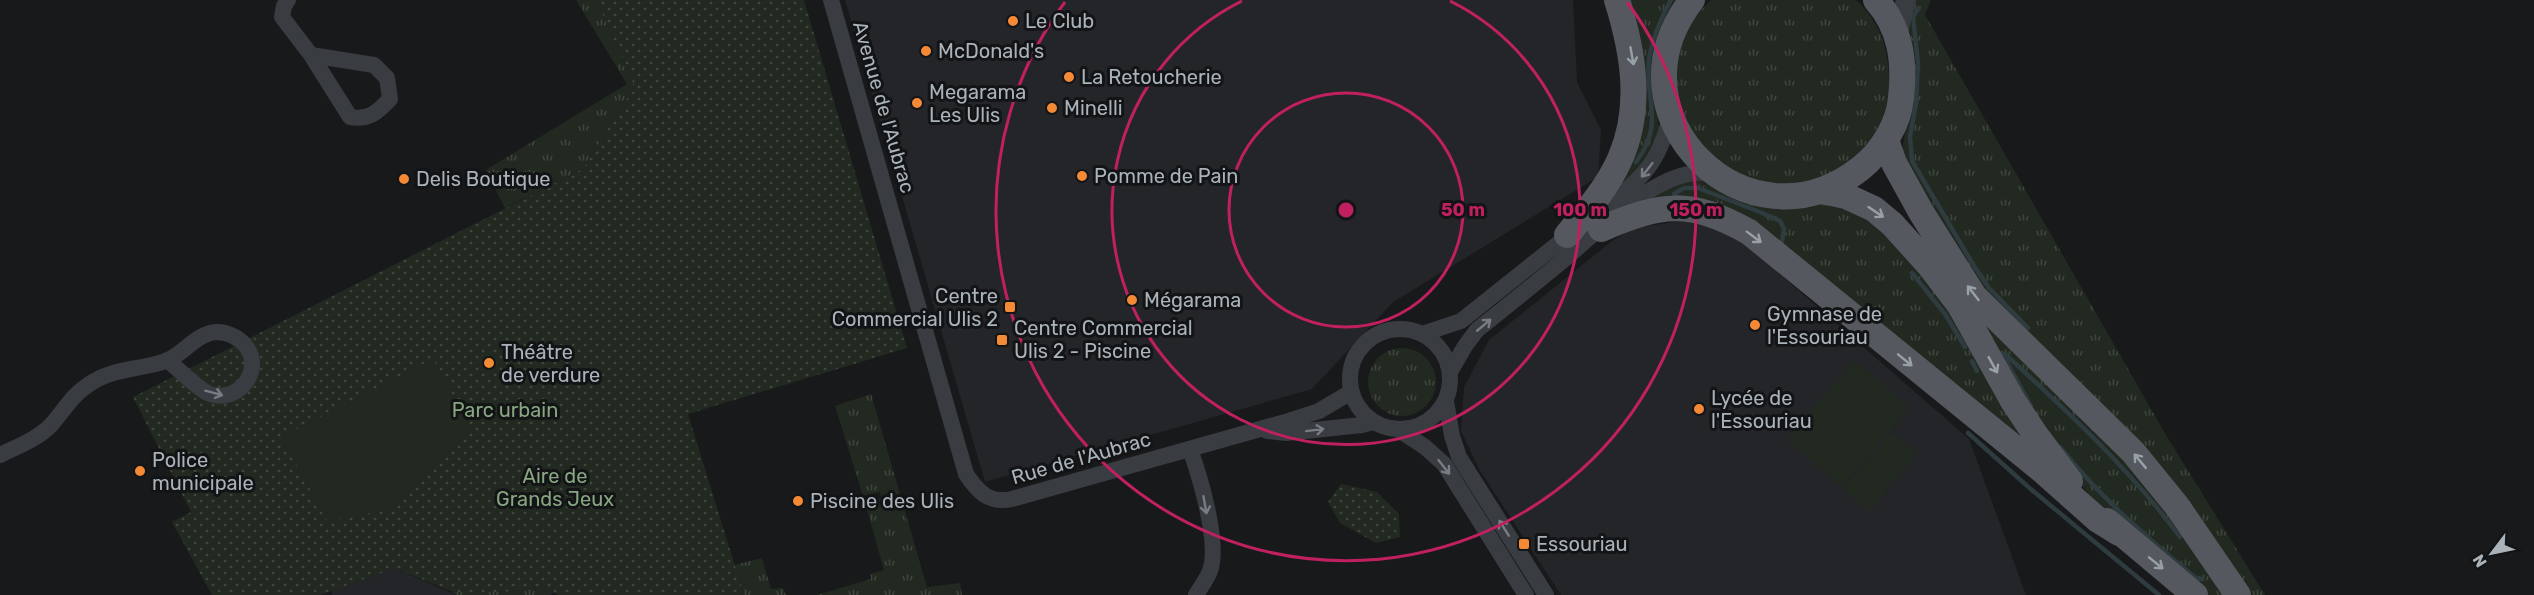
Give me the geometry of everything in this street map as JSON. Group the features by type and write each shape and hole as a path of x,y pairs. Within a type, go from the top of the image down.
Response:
{"main road":[{"path":"1567,235 1606,185 1621,158 1629,127 1634,96 1634,64 1628,33 1617,0"},
{"path":"1692,0 1679,17 1666,49 1664,83 1670,117 1686,146 1696,159 1715,176 1748,192 1785,197 1822,191 1854,174 1869,162 1886,140 1900,107 1904,71 1897,36 1883,8 1876,0"},
{"path":"1886,140 1894,163 1921,212 1974,296 2133,452 2177,506 2238,595"},
{"path":"1822,191 1846,196 1874,209 1893,224 1930,266 1959,304 2034,434 2066,476 2119,533"},
{"path":"1601,229 1648,211 1671,207 1721,217 1749,232 2044,472 2098,520 2119,533 2195,595"}],"street":[{"path":"288,0 282,17 350,117 364,119 377,113 390,99 387,78 374,65 310,55"},
{"name":"Avenue de l'Aubrac","path":"831,0 896,226"},
{"path":"1897,36 1906,0"},
{"path":"1422,334 1461,321 1567,235 1586,224 1640,180 1661,149 1670,117"},
{"path":"1450,372 1465,346 1478,330 1601,229 1620,210 1659,186 1697,173 1715,176"},
{"name":"Rue de l'Aubrac","path":"896,226 966,474 979,492 1000,501 1319,411 1352,392"},
{"path":"1397,329 1422,334 1436,344 1445,357 1450,372 1450,387 1446,401 1438,413 1427,422 1414,428 1399,430 1386,428 1373,422 1356,404 1350,376 1354,359 1361,348 1372,338 1385,331 1397,329"},
{"path":"0,455 50,427 71,398 89,384 112,372 167,360 200,337 214,332 226,332 243,343 250,352 250,378 237,392 219,396 208,393 167,360"},
{"path":"1446,401 1452,436 1459,457 1546,595"},
{"name":"Rue de l'Aubrac","path":"1257,430 1286,433 1373,422"},
{"path":"1399,430 1425,447 1444,464 1526,595"},
{"path":"1190,448 1201,479 1213,549 1210,571 1196,595"}],"shaded area":[{"path":"845,0 1573,0 1577,82 1601,130 1598,177 1393,302 1312,389 985,482"},
{"name":"Lycée de l'Essouriau","path":"1681,221 1713,225 1744,243 1969,439 2026,595 1561,595 1479,469 1461,431 1464,387 1489,340 1612,241 1634,228"},
{"path":"395,568 456,595 332,595 331,590"}],"green space":[{"path":"576,0 596,0 635,86 583,169 505,208 486,170 627,84"},
{"name":"Parc urbain","path":"596,0 804,0 907,348 688,414 744,595 558,595 543,586 504,592 453,592 395,568 320,595 212,595 172,522 191,512 133,397 583,169 635,86"},
{"path":"1625,0 1680,0 1664,28 1656,62 1654,83 1659,130 1654,149 1639,170 1604,201 1625,162"},
{"path":"1711,0 1856,0 1866,10 1884,43 1889,68 1889,95 1886,109 1877,129 1854,158 1829,174 1815,179 1776,183 1742,175 1713,157 1692,130 1680,99 1678,65 1688,31"},
{"path":"1913,0 1931,0 1925,15 2166,435 2265,595 2249,595 1978,286 1903,157 1903,144 1914,87 1915,67 1908,23"},
{"path":"1683,181 1701,181 1754,204 1773,207 1834,202 1872,215 1946,297 2054,469 1742,221 1649,199"},
{"path":"1965,302 2127,459 2232,595 2202,595 2102,509 2065,467"},
{"path":"1402,348 1415,351 1426,358 1433,369 1436,382 1433,395 1426,406 1415,413 1402,416 1389,413 1378,406 1371,395 1368,382 1371,369 1378,358 1389,351"},
{"path":"433,359 471,430 389,509 328,522 281,437"},
{"path":"1855,360 1910,408 1841,487 1787,439"},
{"path":"871,394 927,587 960,583 962,595 817,595 871,579 870,574 884,570 865,503 881,498 880,492 863,496 835,406"},
{"path":"1892,432 1917,454 1869,511 1843,489"},
{"path":"1341,484 1377,492 1399,514 1400,537 1376,543 1340,523 1328,502"},
{"path":"762,558 771,589 783,588 786,595 744,595 734,565"},
{"path":"544,586 557,591 550,595 456,595 453,592 504,592"}],"waterway":[{"path":"1636,162 1645,148 1652,124 1648,75 1650,52 1657,29 1671,0"},
{"path":"1919,8 1913,17 1918,63 1916,104 1910,136 1912,161 1989,288 2028,328"},
{"path":"1674,194 1684,188 1698,188 1760,212 1780,221 1784,229 1782,241"},
{"path":"1912,273 1945,314 1965,347"},
{"path":"2002,353 2031,406"},
{"path":"2005,354 2119,464 2180,537"},
{"path":"1972,361 1977,371"},
{"path":"1968,433 2033,491 2159,595"},
{"path":"2060,447 2125,517 2197,579 2202,579"}],"place":[{"name":"Le Club","path":"1013,21"},
{"name":"McDonald's","path":"926,51"},
{"name":"La Retoucherie","path":"1069,77"},
{"name":"Megarama Les Ulis","path":"917,103"},
{"name":"Minelli","path":"1052,108"},
{"name":"Pomme de Pain","path":"1082,176"},
{"name":"Delis Boutique","path":"404,179"},
{"name":"Mégarama","path":"1132,300"},
{"name":"Centre Commercial Ulis 2","path":"1010,307"},
{"name":"Gymnase de l'Essouriau","path":"1755,325"},
{"name":"Centre Commercial Ulis 2 - Piscine","path":"1002,340"},
{"name":"Théâtre de verdure","path":"489,363"},
{"name":"Lycée de l'Essouriau","path":"1699,409"},
{"name":"Police municipale","path":"140,471"},
{"name":"Piscine des Ulis","path":"798,501"},
{"name":"Essouriau","path":"1524,544"}],"park label":[{"name":"Aire de Grands Jeux","path":"555,488"}]}
